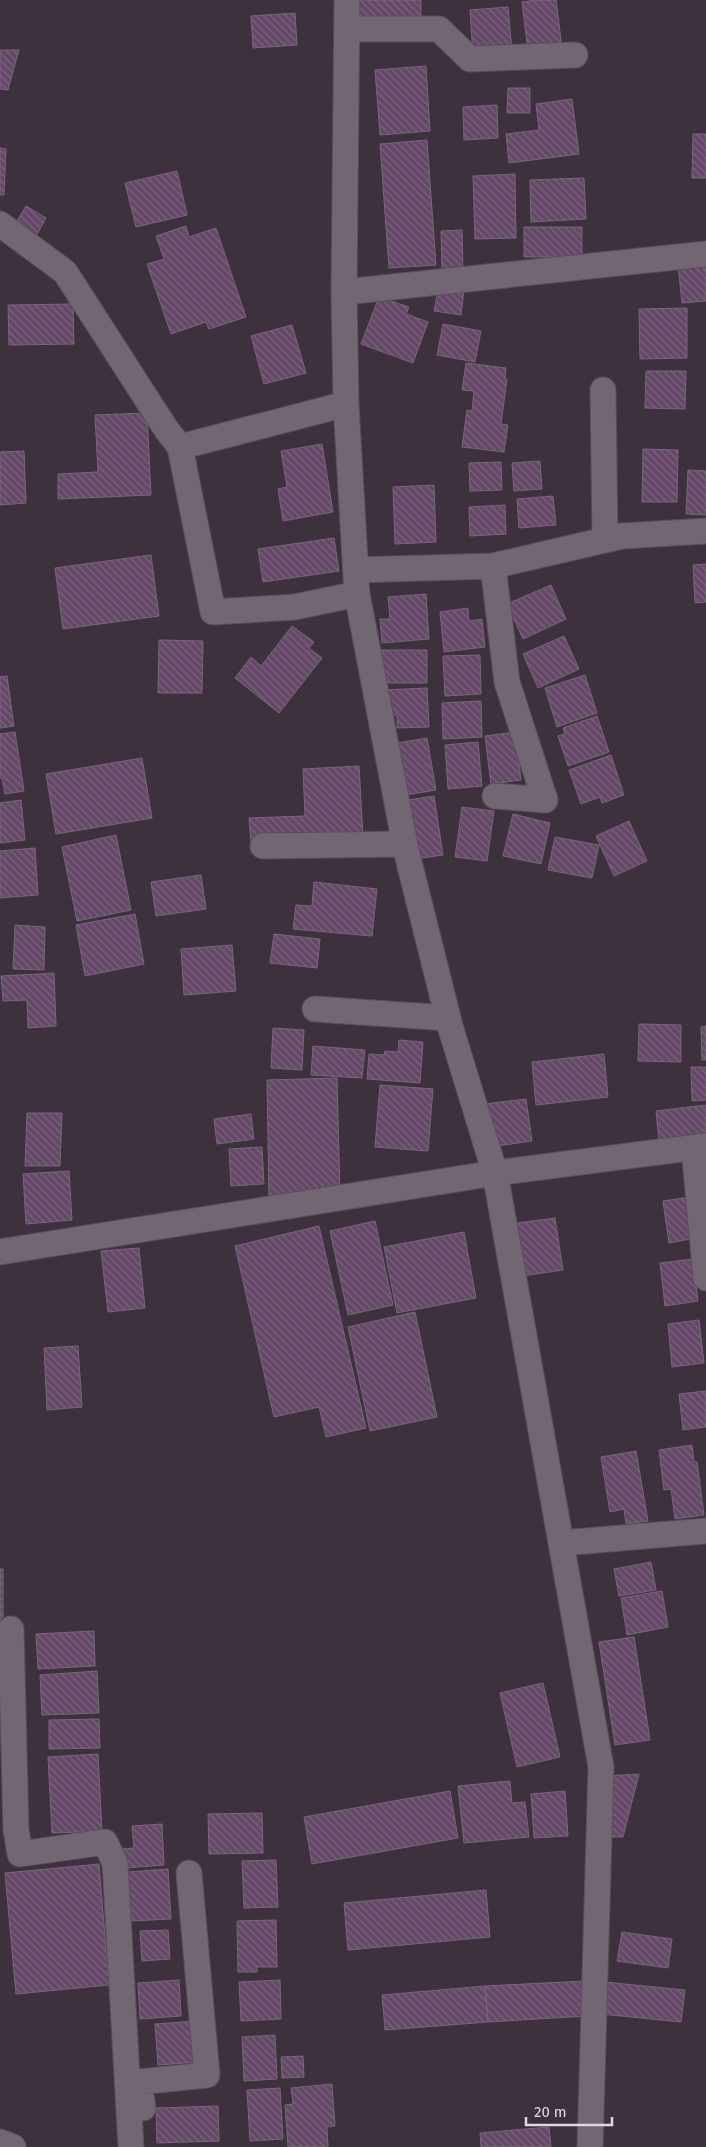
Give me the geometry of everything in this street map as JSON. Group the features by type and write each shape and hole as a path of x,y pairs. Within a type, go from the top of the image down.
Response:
{"street":[{"path":"347,0 344,292 346,404 356,582 405,844 448,1018 495,1173 601,1766 590,2147"},
{"path":"347,29 439,29 470,59 575,55"},
{"path":"0,224 65,272 166,429 180,447 214,612 295,607 356,582 493,566 622,536 706,532"},
{"path":"344,292 706,254"},
{"path":"604,390 605,539"},
{"path":"180,447 346,404"},
{"path":"493,566 507,682 545,800 495,796"},
{"path":"263,846 405,844"},
{"path":"315,1009 448,1018"},
{"path":"0,1252 495,1173 700,1147 706,1278"},
{"path":"561,1543 706,1531"},
{"path":"11,1629 16,1830 20,1854 104,1842 115,1863 131,2147"},
{"path":"148,2147 139,2082 207,2075 189,1874"},
{"path":"0,2142 13,2147"}],"building":[{"path":"352,0 421,0 421,25 352,26"},
{"path":"556,0 562,48 528,52 522,2"},
{"path":"508,7 512,51 473,54 470,10"},
{"path":"295,13 297,45 253,48 251,16"},
{"path":"0,50 19,50 8,90 0,89"},
{"path":"426,66 430,131 380,135 375,70"},
{"path":"508,88 530,88 530,113 507,113"},
{"path":"572,99 579,154 509,163 506,134 539,130 536,104"},
{"path":"497,105 498,138 464,140 463,107"},
{"path":"693,134 706,134 706,178 692,178"},
{"path":"427,140 436,265 389,268 380,144"},
{"path":"0,148 6,149 4,195 0,195"},
{"path":"177,171 187,215 136,227 125,183"},
{"path":"515,174 516,238 475,239 473,176"},
{"path":"584,178 586,219 531,222 530,180"},
{"path":"26,206 46,218 35,238 14,226"},
{"path":"186,226 189,237 216,228 246,317 209,329 206,322 171,334 147,264 164,259 156,236"},
{"path":"524,227 582,227 582,257 524,257"},
{"path":"462,230 463,270 442,270 441,231"},
{"path":"706,263 706,301 682,303 678,265"},
{"path":"439,286 464,290 461,315 434,311"},
{"path":"379,297 409,307 406,314 428,322 413,363 361,344"},
{"path":"73,304 74,344 9,345 8,305"},
{"path":"687,308 687,358 640,359 639,309"},
{"path":"443,324 481,331 475,362 437,355"},
{"path":"292,325 306,373 264,384 251,336"},
{"path":"466,363 506,368 505,379 507,379 501,424 508,425 504,452 462,447 467,410 472,411 474,391 462,390"},
{"path":"646,371 686,371 685,409 645,408"},
{"path":"147,413 151,495 58,499 58,474 98,472 95,415"},
{"path":"322,444 333,512 283,521 278,489 287,487 281,451"},
{"path":"643,449 678,450 677,502 642,502"},
{"path":"24,451 26,503 0,505 0,452"},
{"path":"540,461 542,489 514,491 512,463"},
{"path":"501,462 502,490 470,491 469,463"},
{"path":"688,470 706,471 706,515 686,514"},
{"path":"434,485 436,542 395,544 393,487"},
{"path":"553,496 556,525 519,528 517,499"},
{"path":"505,505 506,534 470,536 469,507"},
{"path":"334,538 339,571 263,582 258,549"},
{"path":"151,555 159,616 63,629 55,568"},
{"path":"706,564 706,602 695,603 693,565"},
{"path":"551,585 566,619 523,639 507,604"},
{"path":"426,594 429,639 382,643 380,619 390,619 388,597"},
{"path":"468,608 469,621 482,619 485,647 444,652 440,612"},
{"path":"292,626 314,642 309,648 322,658 279,713 235,678 251,657 261,666"},
{"path":"564,636 579,669 538,688 523,654"},
{"path":"159,640 203,641 202,693 158,693"},
{"path":"379,650 427,650 427,683 379,683"},
{"path":"480,655 481,694 445,696 443,656"},
{"path":"585,675 597,713 557,727 545,688"},
{"path":"7,676 14,726 0,728 0,677"},
{"path":"427,688 429,727 397,728 397,715 384,715 383,690"},
{"path":"481,701 482,737 443,739 442,703"},
{"path":"597,716 609,752 568,766 558,736 565,734 563,728"},
{"path":"15,732 24,791 5,794 2,778 0,778 0,734"},
{"path":"515,732 521,780 491,784 485,736"},
{"path":"427,738 436,790 400,796 391,744"},
{"path":"478,742 482,786 448,789 445,745"},
{"path":"611,755 624,795 602,803 600,797 581,804 569,770"},
{"path":"142,758 152,818 56,834 46,774"},
{"path":"359,766 363,836 251,842 249,818 305,816 303,769"},
{"path":"434,796 443,855 415,859 402,801"},
{"path":"21,800 25,840 0,843 0,803"},
{"path":"462,807 494,811 487,861 455,857"},
{"path":"513,814 550,823 541,864 503,856"},
{"path":"629,821 647,861 614,876 596,836"},
{"path":"116,835 131,910 77,921 62,847"},
{"path":"555,837 599,845 592,878 548,870"},
{"path":"35,848 38,895 0,898 0,851"},
{"path":"201,875 206,909 156,916 151,882"},
{"path":"314,882 377,889 372,936 293,929 296,905 312,906"},
{"path":"135,914 144,964 85,976 76,925"},
{"path":"15,925 45,927 44,970 13,969"},
{"path":"274,934 320,939 317,968 270,963"},
{"path":"232,945 236,991 184,995 181,949"},
{"path":"54,973 56,1026 28,1028 27,1000 3,1001 1,976"},
{"path":"639,1024 681,1025 681,1062 638,1061"},
{"path":"706,1026 706,1060 702,1060 701,1027"},
{"path":"273,1028 304,1030 302,1070 271,1068"},
{"path":"399,1040 423,1042 420,1083 367,1079 369,1054 384,1055 385,1051 398,1052"},
{"path":"313,1046 365,1050 362,1078 311,1075"},
{"path":"604,1054 608,1097 536,1105 532,1062"},
{"path":"691,1067 706,1067 706,1100 692,1101"},
{"path":"337,1078 340,1195 269,1197 267,1080"},
{"path":"380,1085 433,1089 428,1151 375,1147"},
{"path":"526,1099 532,1141 490,1147 484,1104"},
{"path":"706,1105 706,1137 659,1142 656,1111"},
{"path":"27,1113 62,1113 60,1166 25,1166"},
{"path":"251,1114 254,1139 217,1144 214,1119"},
{"path":"262,1147 264,1184 231,1186 229,1149"},
{"path":"69,1171 72,1220 26,1224 23,1174"},
{"path":"690,1197 696,1238 669,1243 663,1201"},
{"path":"555,1218 563,1270 516,1277 509,1224"},
{"path":"375,1221 393,1305 348,1315 330,1231"},
{"path":"319,1226 366,1428 326,1437 319,1407 274,1417 235,1246"},
{"path":"464,1232 476,1298 397,1313 384,1247"},
{"path":"139,1248 145,1308 108,1312 101,1251"},
{"path":"693,1259 698,1301 665,1306 660,1263"},
{"path":"415,1312 437,1417 370,1431 348,1327"},
{"path":"699,1320 704,1363 672,1367 668,1324"},
{"path":"78,1346 82,1407 47,1410 44,1348"},
{"path":"706,1391 706,1427 683,1430 679,1394"},
{"path":"692,1445 694,1462 697,1462 704,1515 675,1519 671,1489 664,1490 659,1450"},
{"path":"636,1451 648,1521 626,1524 624,1509 610,1512 601,1457"},
{"path":"651,1562 656,1590 619,1596 614,1569"},
{"path":"0,1569 3,1569 3,1627 0,1627"},
{"path":"662,1591 668,1627 627,1635 621,1598"},
{"path":"94,1631 95,1666 38,1669 36,1634"},
{"path":"634,1637 650,1740 615,1745 599,1642"},
{"path":"97,1671 99,1713 42,1715 40,1675"},
{"path":"543,1683 560,1757 517,1767 500,1693"},
{"path":"99,1719 100,1748 49,1749 49,1720"},
{"path":"98,1754 102,1831 52,1833 48,1757"},
{"path":"639,1774 623,1837 605,1837 606,1776"},
{"path":"510,1781 512,1803 525,1802 529,1837 464,1843 458,1786"},
{"path":"450,1791 458,1838 312,1864 304,1817"},
{"path":"565,1791 568,1836 534,1838 531,1794"},
{"path":"262,1813 263,1853 209,1854 208,1814"},
{"path":"162,1824 164,1865 124,1868 123,1849 134,1848 132,1826"},
{"path":"276,1860 278,1907 244,1908 242,1861"},
{"path":"99,1864 109,1985 16,1994 5,1873"},
{"path":"168,1869 171,1919 130,1921 128,1872"},
{"path":"486,1890 490,1937 348,1950 344,1903"},
{"path":"276,1920 277,1967 257,1967 257,1972 238,1972 237,1921"},
{"path":"168,1930 170,1959 142,1961 140,1931"},
{"path":"622,1932 672,1939 668,1968 617,1961"},
{"path":"179,1980 181,2016 140,2019 138,1983"},
{"path":"280,1980 281,2019 241,2021 239,1982"},
{"path":"585,1981 586,2016 488,2022 485,1986"},
{"path":"604,1982 685,1990 681,2022 601,2014"},
{"path":"485,1986 488,2022 385,2030 382,1995"},
{"path":"196,2021 199,2062 158,2065 155,2024"},
{"path":"275,2035 277,2079 244,2081 242,2037"},
{"path":"303,2056 304,2077 282,2078 281,2057"},
{"path":"332,2084 335,2126 327,2127 328,2147 288,2147 285,2105 293,2104 291,2088"},
{"path":"280,2088 283,2139 250,2141 247,2090"},
{"path":"218,2106 219,2141 157,2143 156,2108"},
{"path":"549,2127 551,2147 481,2147 480,2133"}]}
